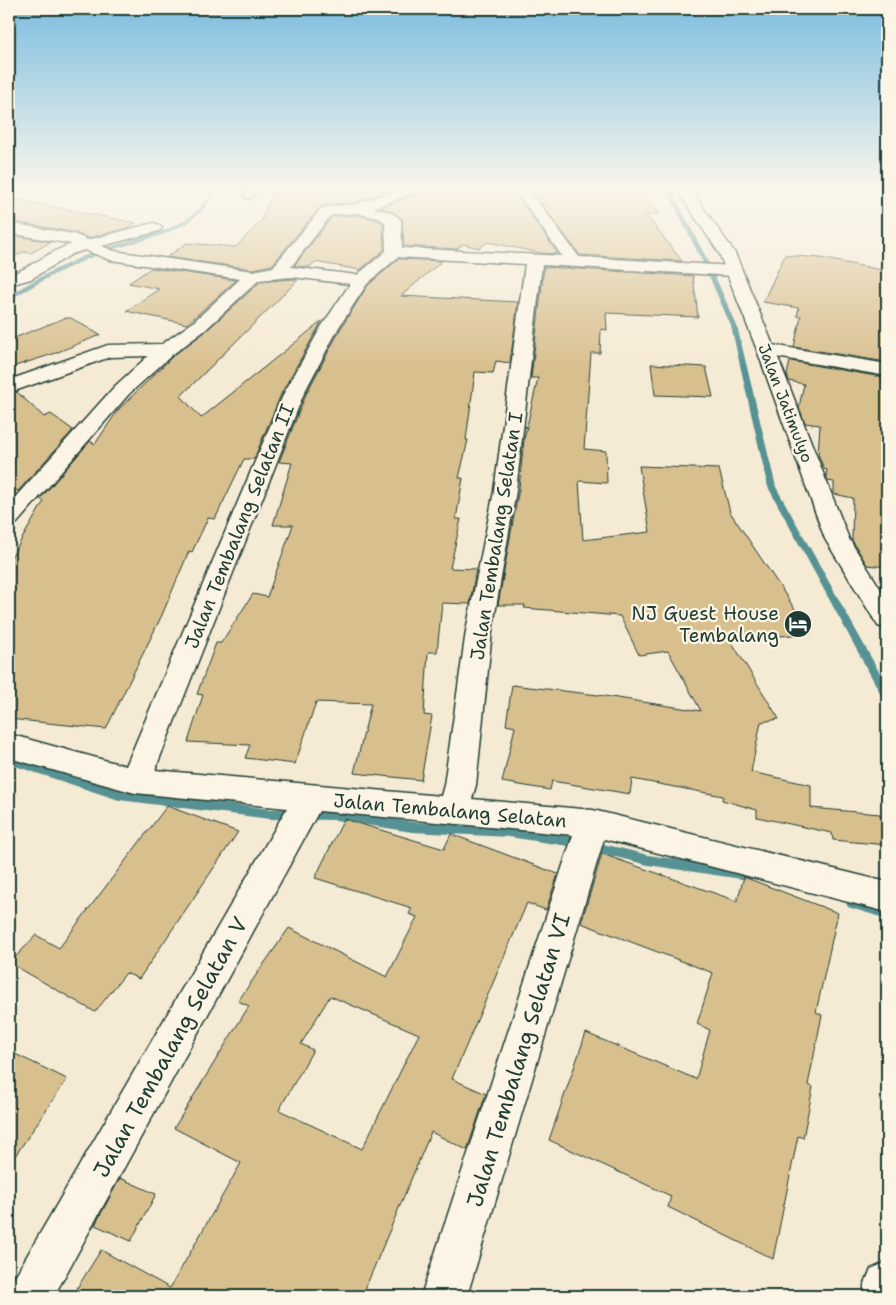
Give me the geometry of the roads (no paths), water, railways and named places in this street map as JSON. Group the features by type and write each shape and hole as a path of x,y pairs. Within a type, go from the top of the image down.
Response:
{"street":[{"path":"93,248 97,250 102,248"},
{"path":"279,271 297,248"},
{"path":"394,248 394,252 729,271"},
{"path":"564,248 574,262"},
{"name":"Jalan Jatimulyo","path":"724,248 727,253 729,271 766,350 837,539 887,620"},
{"path":"9,280 25,275 66,251 97,250 253,276 279,271 361,281"},
{"name":"Jalan Tembalang Selatan II","path":"135,781 294,393 330,327 361,281 394,252"},
{"name":"Jalan Tembalang Selatan I","path":"453,810 460,785 479,631 505,491 534,261"},
{"path":"10,512 122,390 166,350 198,327 253,276"},
{"path":"9,387 108,351 166,350"},
{"path":"766,350 887,370"},
{"name":"Jalan Tembalang Selatan","path":"9,746 135,781 593,823 887,897"},
{"name":"Jalan Tembalang Selatan V","path":"29,1296 310,797"},
{"name":"Jalan Tembalang Selatan VI","path":"444,1296 593,823"},
{"path":"887,1284 887,1296"}],"waterway":[{"path":"9,298 50,274 113,248"},
{"path":"698,248 734,326 772,487 887,695"},
{"path":"9,760 119,795 270,814 335,815 412,827 509,832 575,842 648,860 748,875"},
{"path":"852,903 887,913"}],"place":[{"name":"NJ Guest House Tembalang","path":"798,624"}]}
